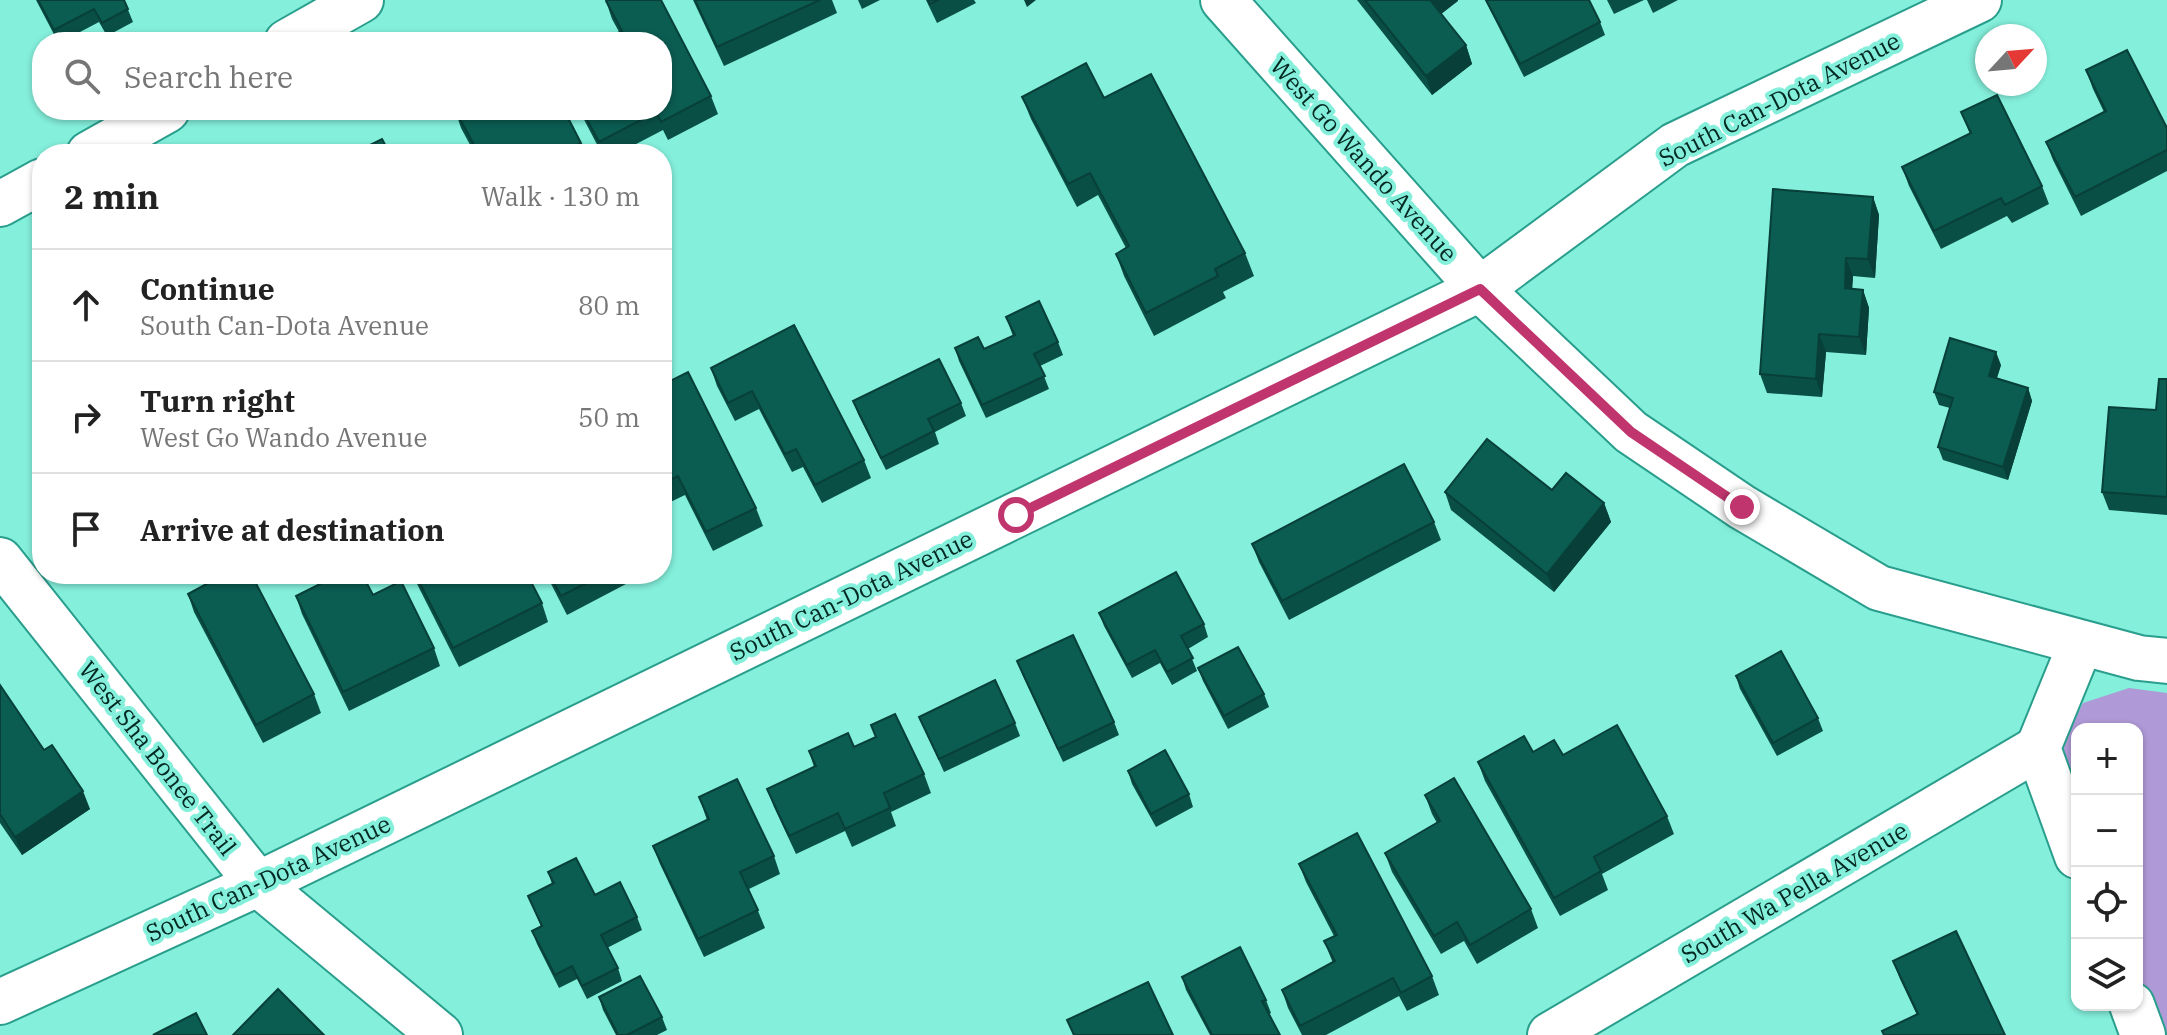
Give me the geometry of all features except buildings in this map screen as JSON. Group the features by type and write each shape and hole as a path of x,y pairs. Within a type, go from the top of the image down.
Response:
{"street":[{"path":"305,32 361,0"},
{"name":"West Go Wando Avenue","path":"1223,0 1480,289 1631,432 1797,540 1879,588 2139,658 2167,661"},
{"name":"South Can-Dota Avenue","path":"0,1002 258,884 1480,289 1675,145 1979,0"},
{"path":"107,144 149,120"},
{"path":"0,204 32,186"},
{"name":"West Sha Bonee Trail","path":"0,560 258,884 440,1035"},
{"path":"2071,839 2038,748 2081,643"},
{"name":"South Wa Pella Avenue","path":"1550,1035 2038,748"},
{"path":"2134,1011 2143,1035"}],"shaded area":[{"path":"2129,688 2167,693 2167,1035 2157,1035 2143,998 2143,723 2074,723 2083,703"},
{"path":"2071,730 2071,807 2062,776 2063,750"}],"route":[{"path":"1016,515 1480,289 1631,432 1742,507"}]}
